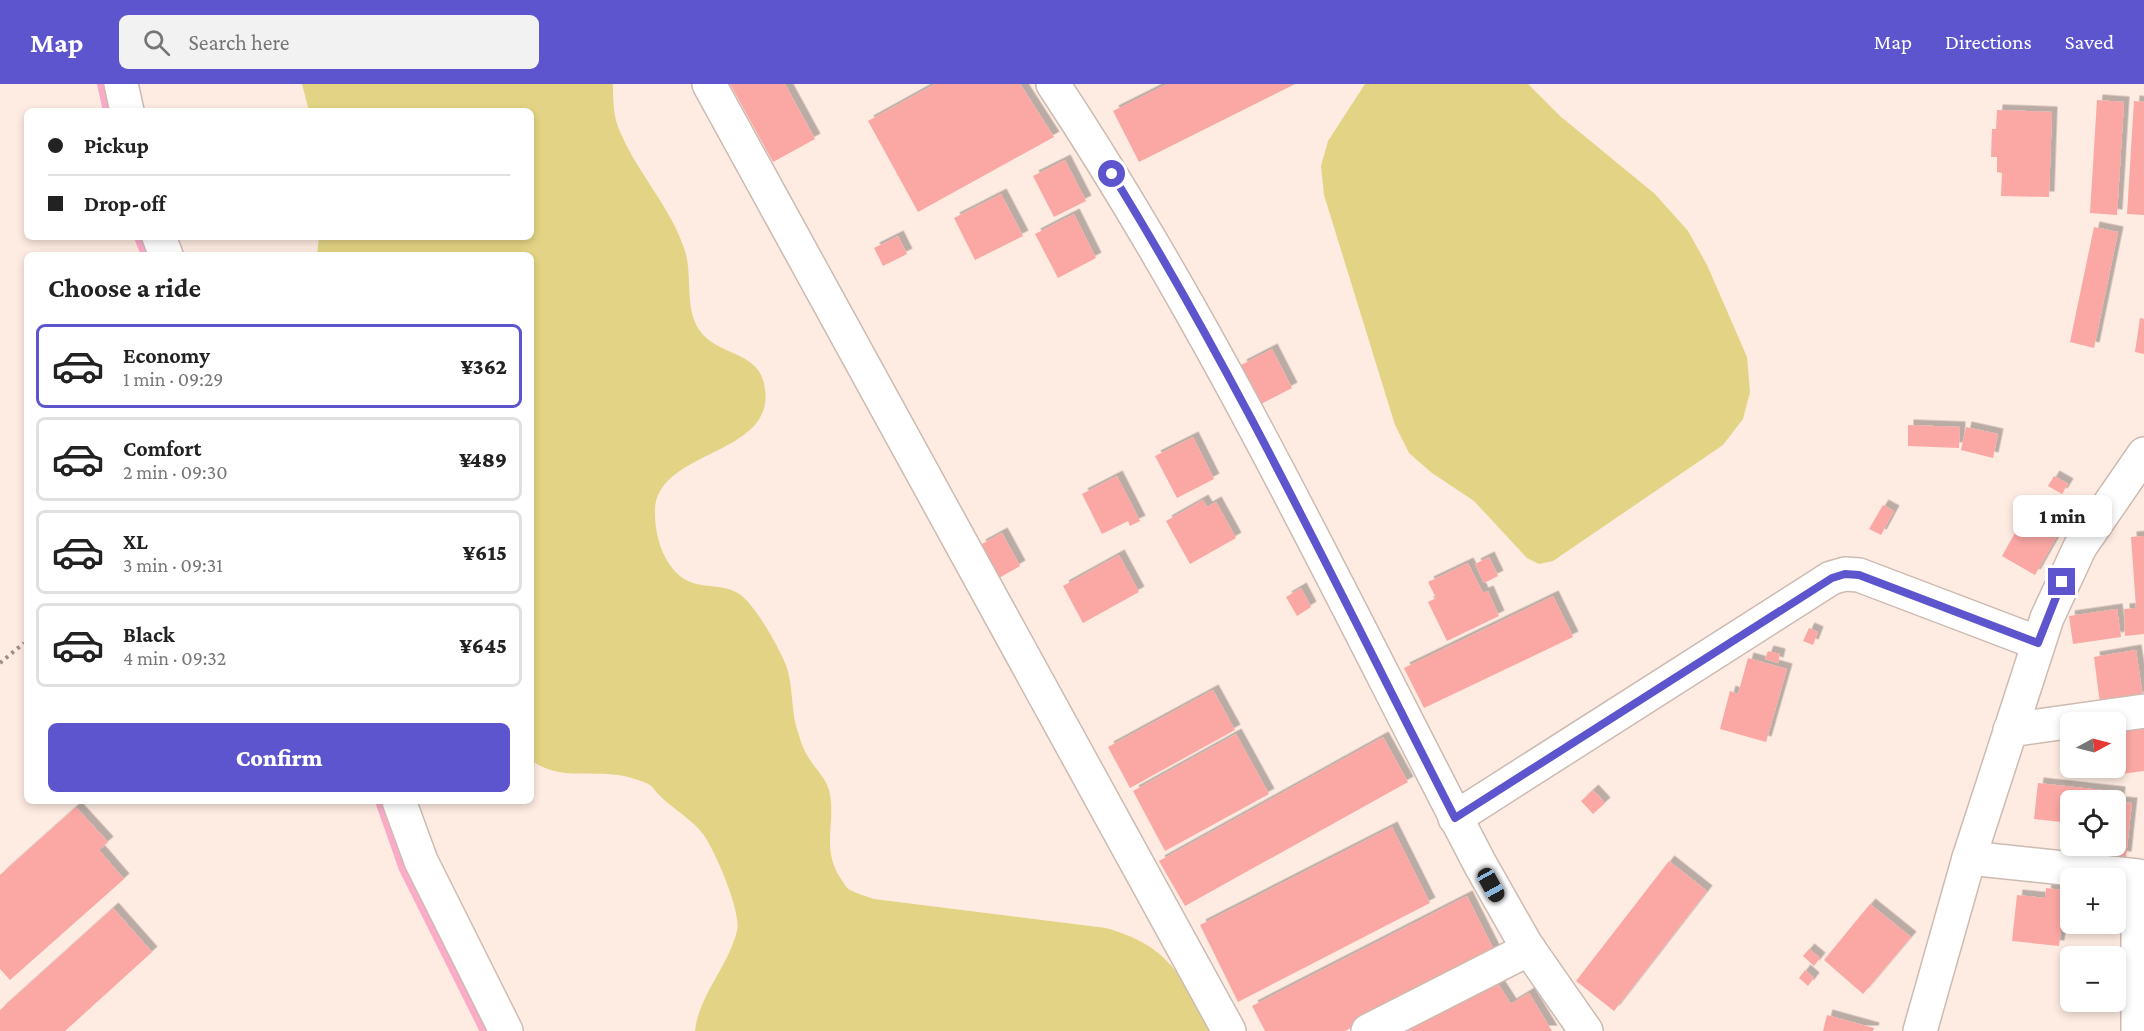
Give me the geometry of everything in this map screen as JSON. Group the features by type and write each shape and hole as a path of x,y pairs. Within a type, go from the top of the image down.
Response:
{"street":[{"path":"121,84 126,108"},
{"path":"709,84 1229,1031"},
{"path":"1053,84 1135,212 1192,308 1455,818 1529,949 1586,1031"},
{"path":"1920,1031 1969,858 2038,643 2058,591 2080,547 2144,454"},
{"path":"1455,818 1832,578 1845,574 1859,575 2038,643"},
{"path":"2010,730 2144,711"},
{"path":"400,804 418,853 506,1031"},
{"path":"1969,858 2138,876 2138,1031"},
{"path":"1368,1031 1529,949"}],"path":[{"path":"0,663 24,644"}],"shaded area":[{"path":"302,84 613,84 614,109 618,128 628,149 664,206 685,251 690,303 695,322 707,339 744,358 759,371 763,380 765,405 756,424 739,438 676,474 661,489 655,510 656,530 667,560 680,576 695,583 729,589 742,596 761,619 778,648 788,673 794,719 802,745 829,790 831,857 846,887 874,899 1106,928 1128,935 1159,954 1171,966 1191,994 1211,1031 695,1031 702,1005 727,957 737,931 732,897 708,842 694,824 647,784 612,774 552,771 534,762 534,252 317,252 319,240 534,240 534,108 308,108"},
{"path":"1365,84 1528,84 1560,116 1655,194 1688,231 1707,265 1747,357 1750,392 1743,419 1723,445 1553,561 1539,564 1527,558 1474,501 1432,473 1409,453 1395,425 1324,195 1321,166 1328,141"}],"building":[{"path":"730,84 785,84 815,139 773,162"},
{"path":"935,84 1020,84 1054,137 918,212 868,121"},
{"path":"1167,84 1295,84 1139,162 1113,111"},
{"path":"2097,100 2124,102 2117,215 2090,213"},
{"path":"2134,101 2144,102 2144,215 2127,214"},
{"path":"1997,110 2052,112 2049,197 2001,196 2002,173 1997,172 1997,157 1991,157 1992,129 1996,129"},
{"path":"1065,160 1086,201 1054,217 1033,176"},
{"path":"1001,194 1023,236 975,260 954,218"},
{"path":"1074,214 1096,258 1058,278 1035,234"},
{"path":"2094,227 2118,232 2094,348 2070,342"},
{"path":"898,236 907,254 883,266 874,248"},
{"path":"2140,318 2144,319 2144,354 2135,352"},
{"path":"1272,349 1292,388 1261,404 1241,365"},
{"path":"1908,425 1960,427 1959,448 1908,446"},
{"path":"1966,427 1998,434 1993,458 1961,450"},
{"path":"1193,437 1214,479 1177,498 1155,456"},
{"path":"1117,476 1140,521 1130,526 1128,521 1102,534 1082,494"},
{"path":"2054,476 2068,484 2062,494 2048,486"},
{"path":"1203,500 1207,507 1216,502 1236,538 1190,564 1166,521"},
{"path":"1883,505 1894,511 1881,535 1869,529"},
{"path":"2030,506 2064,524 2035,575 2002,556"},
{"path":"1002,533 1020,566 999,578 980,545"},
{"path":"2144,536 2144,634 2125,636 2124,609 2136,608 2131,537"},
{"path":"1119,555 1139,592 1083,623 1063,586"},
{"path":"1489,557 1498,576 1484,583 1475,564"},
{"path":"1468,563 1483,593 1488,591 1499,616 1447,641 1428,602 1436,598 1428,582"},
{"path":"1301,588 1311,607 1297,616 1286,597"},
{"path":"1553,596 1573,637 1424,708 1404,668"},
{"path":"2117,609 2121,637 2073,644 2069,616"},
{"path":"1809,628 1818,632 1813,645 1803,641"},
{"path":"2136,650 2143,697 2100,704 2094,657"},
{"path":"1768,651 1780,654 1778,663 1765,659"},
{"path":"1748,658 1787,669 1766,742 1720,729 1730,691 1738,694"},
{"path":"1213,690 1235,730 1130,788 1108,747"},
{"path":"2144,725 2144,771 2126,773 2126,727"},
{"path":"1236,734 1269,794 1165,851 1133,791"},
{"path":"1383,737 1408,782 1185,906 1159,861"},
{"path":"2038,783 2102,790 2060,790 2060,822 2034,819"},
{"path":"1593,790 1605,803 1593,814 1581,801"},
{"path":"2126,803 2132,803 2126,857 2116,856 2126,856"},
{"path":"76,807 108,842 99,850 124,879 10,980 0,969 0,875"},
{"path":"1392,827 1430,903 1238,1002 1200,925"},
{"path":"1669,861 1707,891 1614,1011 1576,981"},
{"path":"2046,888 2060,890 2059,946 2012,941 2017,895 2045,898"},
{"path":"1467,896 1496,954 1345,1031 1265,1031 1252,1006"},
{"path":"1870,904 1911,937 1863,994 1824,960"},
{"path":"113,908 152,952 65,1031 0,1031 0,1010"},
{"path":"1809,949 1820,958 1814,966 1803,956"},
{"path":"1805,970 1814,978 1808,986 1799,978"},
{"path":"1495,979 1511,1004 1529,993 1552,1031 1408,1031"},
{"path":"1827,1015 1874,1028 1873,1031 1823,1031"}],"waterway":[{"path":"102,84 107,108"},
{"path":"140,240 145,252"},
{"path":"381,804 404,869 485,1031"}],"route":[{"path":"1112,174 1192,308 1234,385 1455,818 1832,578 1845,574 1859,575 2038,643 2062,582"}]}
